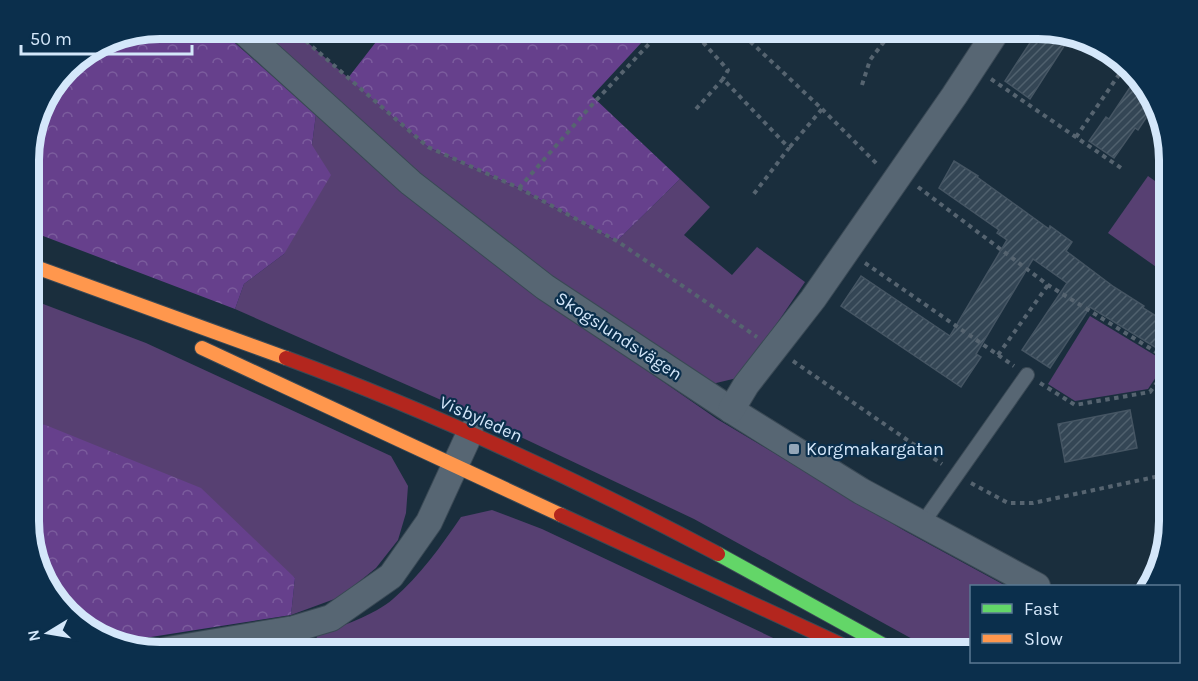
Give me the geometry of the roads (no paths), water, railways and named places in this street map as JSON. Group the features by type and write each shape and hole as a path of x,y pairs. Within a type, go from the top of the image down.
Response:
{"main road":[{"name":"Visbyleden","path":"39,269 320,371 470,433 692,540 878,642"},
{"name":"Visbyleden","path":"39,270 146,322"},
{"path":"188,342 835,642"}],"street":[{"name":"Skogslundsvägen","path":"253,39 411,183 544,287 731,410 861,491 1035,585"},
{"path":"731,410 746,385 813,299 846,250 890,171 954,96 991,39"},
{"path":"297,641 391,576 429,522 470,433"}],"lane":[{"path":"922,524 1027,375"}],"place":[{"name":"Korgmakargatan","path":"794,449"}]}
